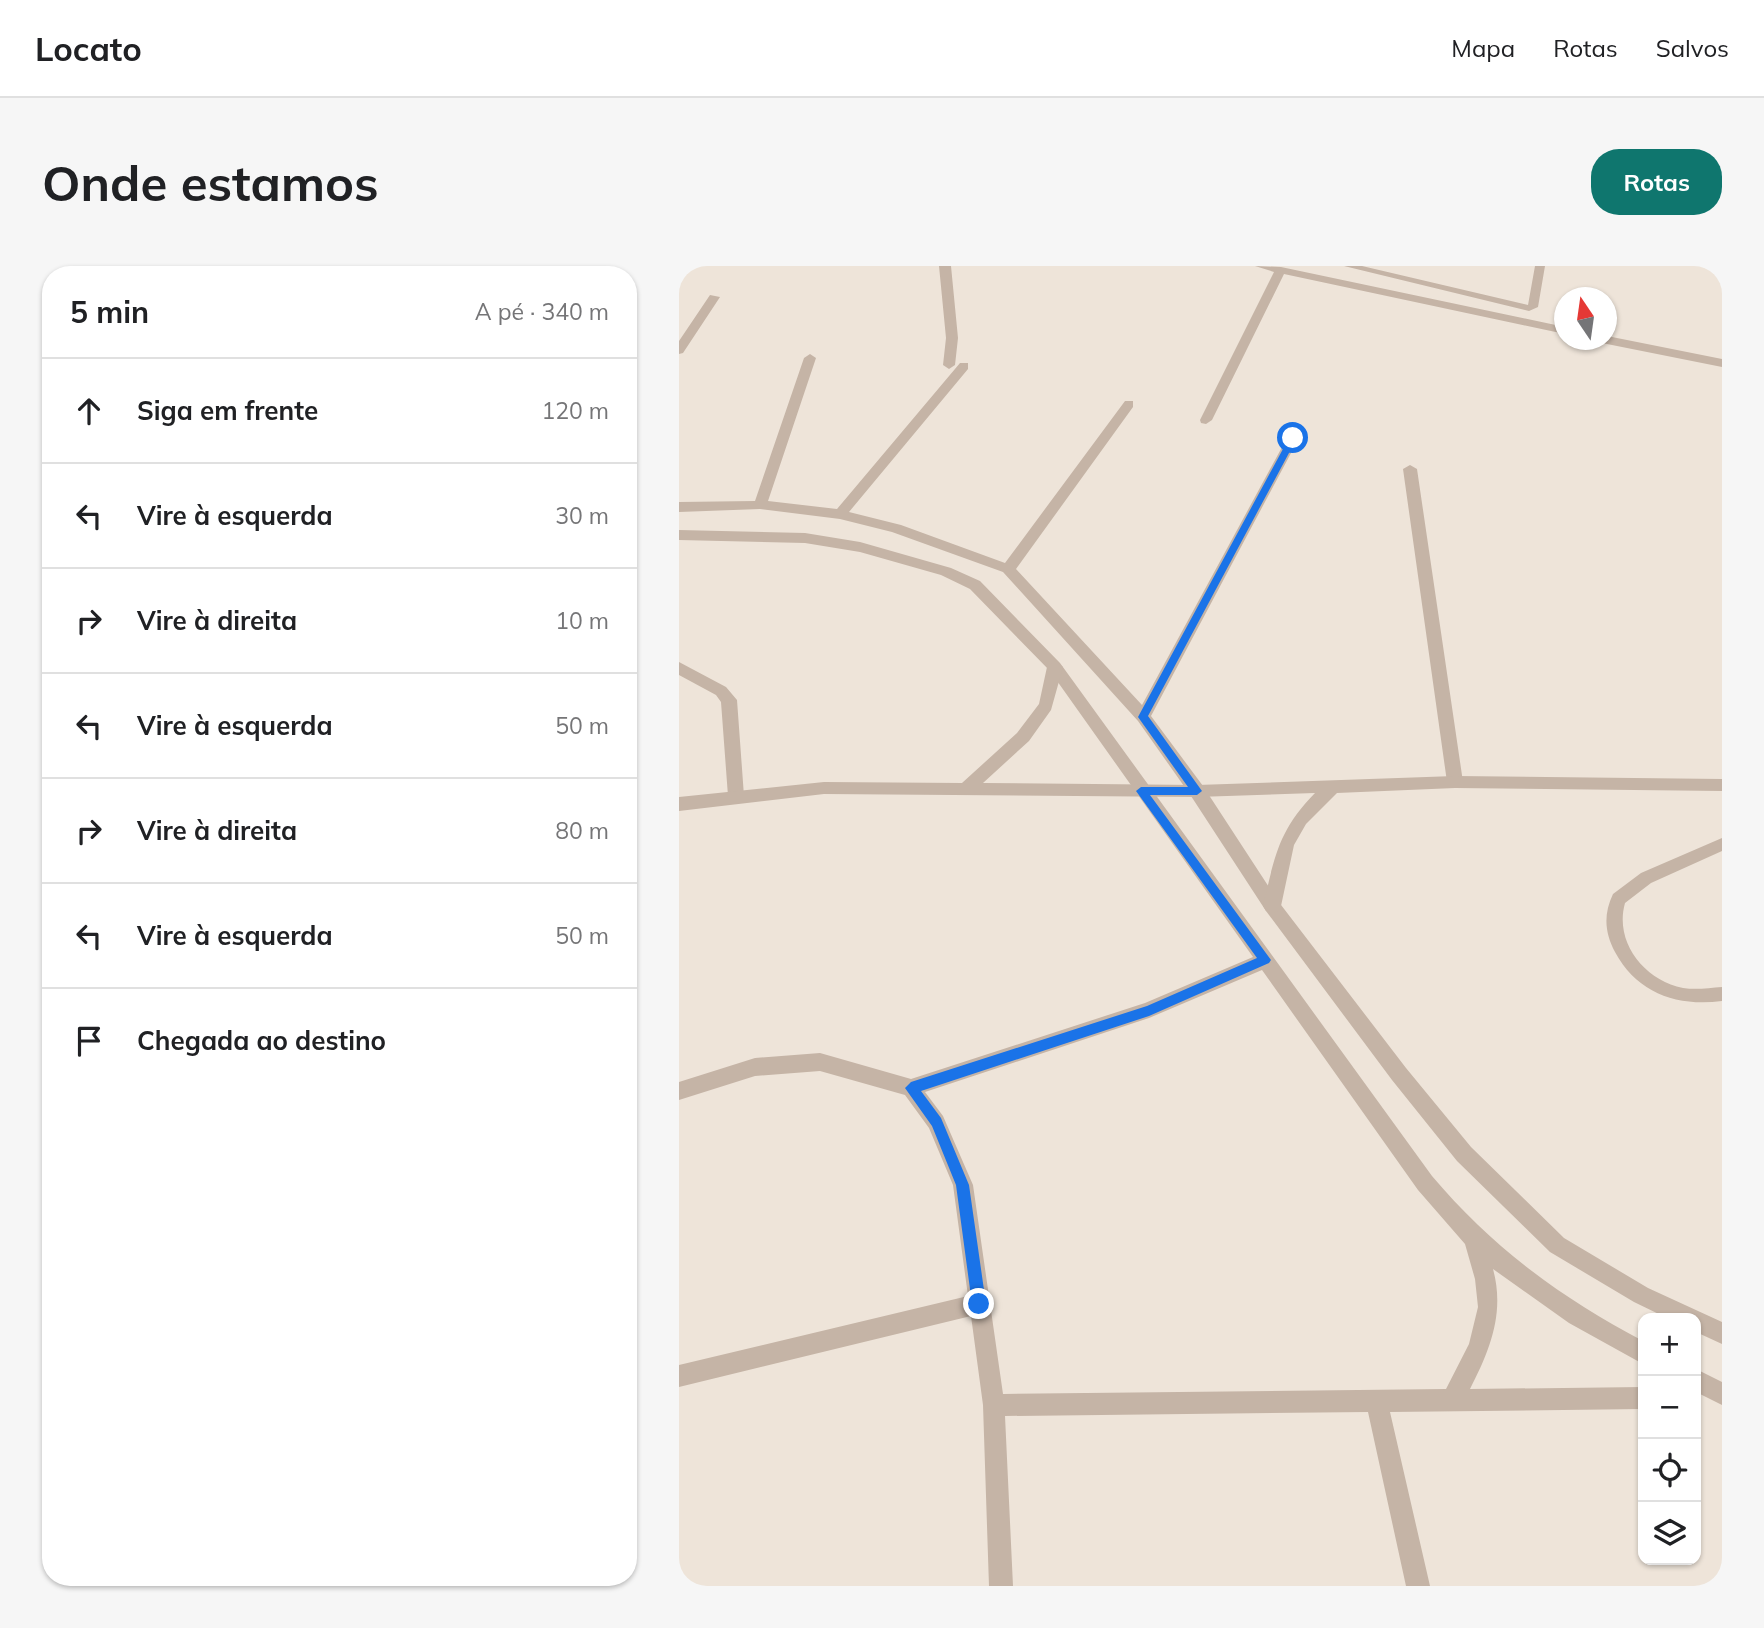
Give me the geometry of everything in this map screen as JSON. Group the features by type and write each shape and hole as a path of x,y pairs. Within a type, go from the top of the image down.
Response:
{"street":[{"path":"945,266 952,338 949,365"},
{"path":"1261,266 1554,329"},
{"path":"1206,420 1281,270"},
{"path":"679,350 714,297"},
{"path":"1617,342 1722,363"},
{"path":"760,505 810,358"},
{"path":"839,514 964,366"},
{"path":"1008,569 1129,404"},
{"path":"1143,717 1293,438"},
{"path":"1410,470 1455,782"},
{"path":"679,507 760,505 839,514 896,528 1008,569 1143,717 1197,791 1272,906 1399,1074 1464,1154 1557,1245 1641,1295 1679,1313"},
{"path":"679,535 805,538 860,547 946,570 975,585 1055,667 1141,791 1425,1183 1474,1238 1536,1288 1599,1330 1638,1350"},
{"path":"965,790 1023,737 1045,706 1055,667"},
{"path":"679,668 721,691 729,700 736,796"},
{"path":"679,804 824,788 1197,791 1455,782 1722,785"},
{"path":"1272,906 1286,845 1300,819 1333,786"},
{"path":"679,1090 755,1067 820,1062 911,1088 1149,1010 1265,960"},
{"path":"911,1088 936,1122 963,1185 994,1405 1001,1586"},
{"path":"1451,1402 1479,1348 1487,1322 1488,1293 1474,1238"},
{"path":"679,1376 979,1304"},
{"path":"1701,1323 1722,1333"},
{"path":"1701,1383 1722,1395"},
{"path":"1701,1397 1722,1395"},
{"path":"994,1405 1638,1398"},
{"path":"1377,1401 1418,1586"}],"lane":[{"path":"1349,266 1529,308 1533,307 1540,266"},
{"path":"1722,844 1646,878 1618,899 1612,924 1628,961 1655,988 1683,995 1710,997 1722,994"}],"route":[{"path":"979,1304 963,1185 936,1122 911,1088 1149,1010 1265,960 1141,791 1197,791 1143,717 1293,438"}]}
